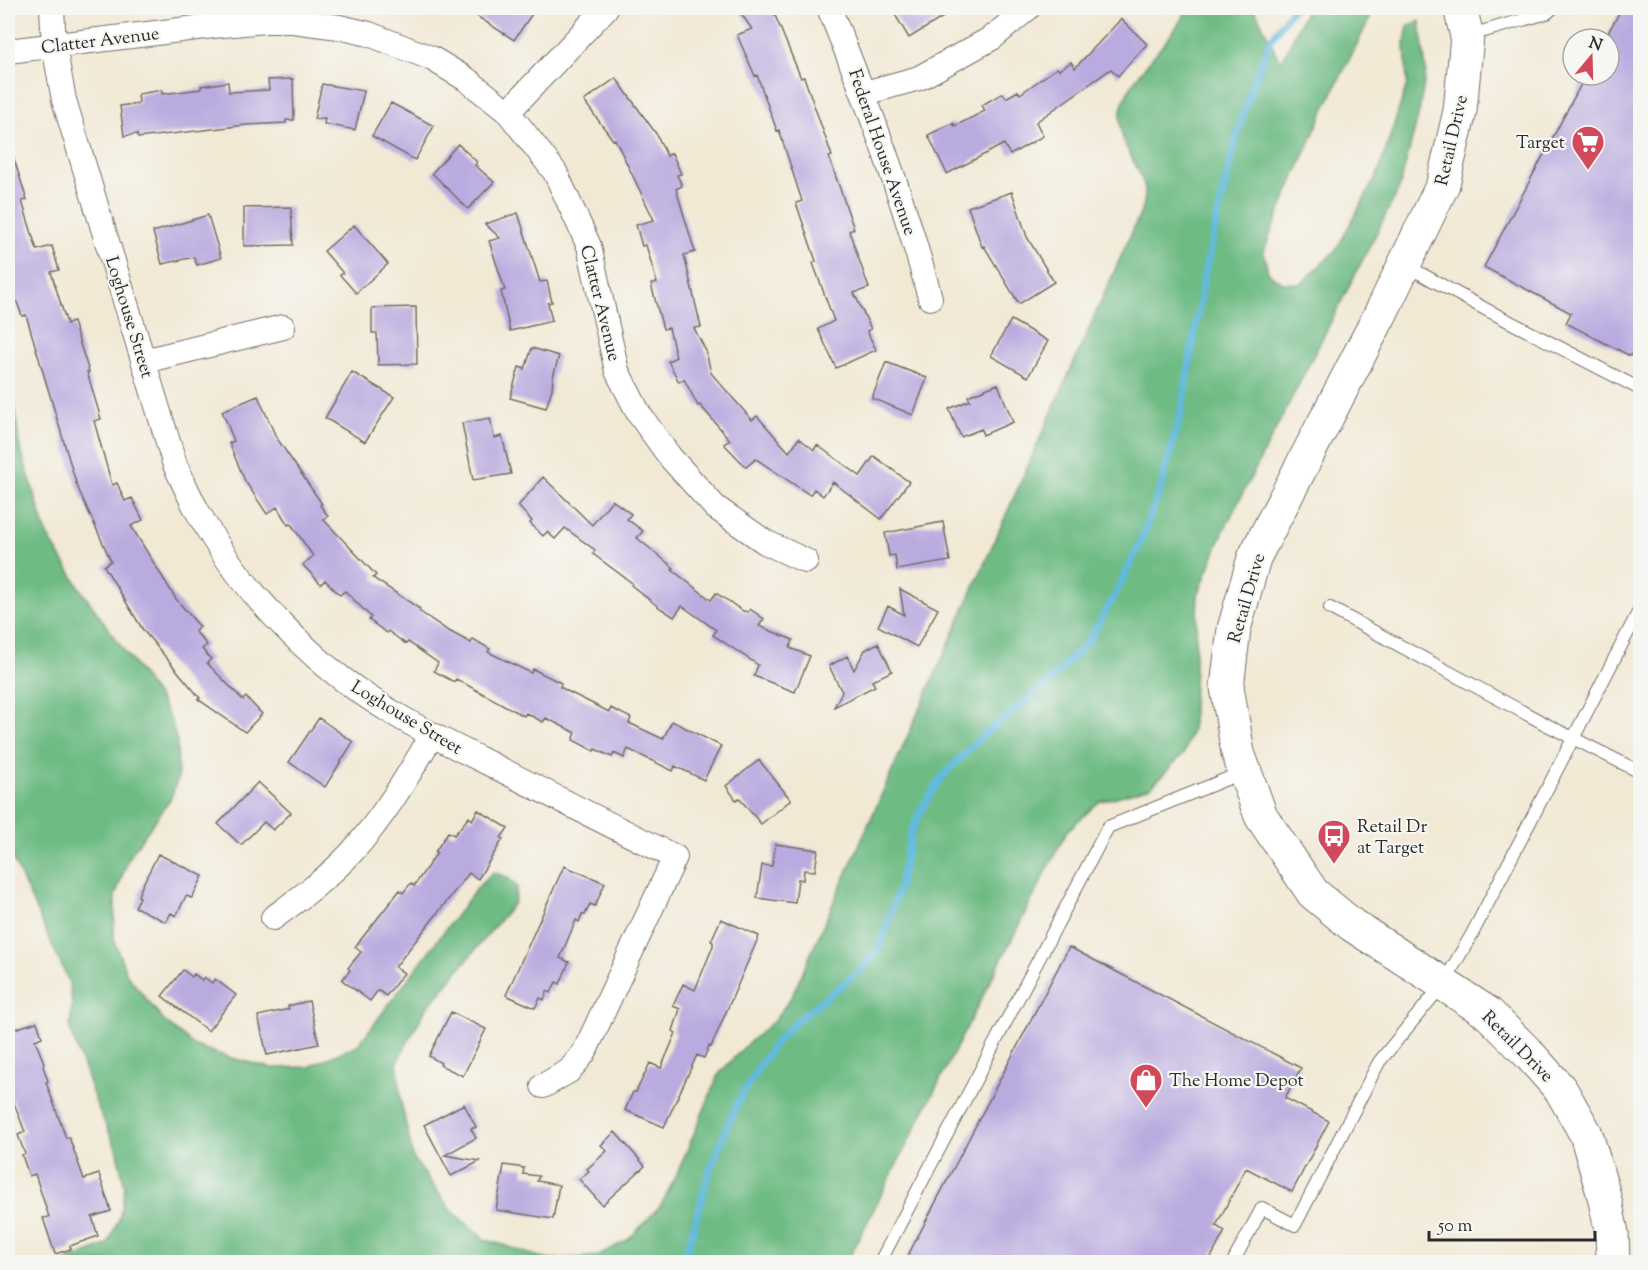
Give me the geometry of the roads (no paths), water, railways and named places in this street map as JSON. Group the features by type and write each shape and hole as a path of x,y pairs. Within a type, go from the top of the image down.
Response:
{"street":[{"name":"Loghouse Street","path":"52,8 54,46 64,100 175,465 199,514 219,547 247,585 284,627 319,660 356,689 432,735 675,857 584,1053 569,1071 543,1086"},
{"path":"508,112 606,8"},
{"name":"Federal House Avenue","path":"829,8 865,93 920,258 930,298"},
{"path":"865,93 919,78 992,38 1028,8"},
{"name":"Clatter Avenue","path":"8,51 265,21 293,21 339,27 378,38 431,58 466,79 508,112 555,172 589,246 617,371 639,414 669,457 716,507 765,542 806,561"},
{"name":"Retail Drive","path":"1464,22 1461,111 1443,184 1405,265 1254,558 1234,629 1227,687 1238,753 1261,816 1313,893 1352,925 1488,1013 1561,1090 1586,1134 1612,1233 1613,1263"},
{"path":"144,361 283,327"},
{"path":"273,918 311,890 351,853 397,793 432,735"}],"lane":[{"path":"1464,22 1547,13 1553,8"},
{"path":"1405,265 1641,389"},
{"path":"1330,608 1641,772"},
{"path":"1233,1263 1262,1208 1295,1225 1379,1062 1443,984 1641,609"},
{"path":"880,1263 1108,827 1245,772"}],"waterway":[{"path":"684,1262 710,1169 737,1103 773,1045 800,1018 862,969 880,947 898,891 911,833 923,806 943,776 980,738 1046,685 1089,640 1115,595 1139,546 1161,487 1182,409 1205,271 1236,138 1253,84 1271,39 1293,8"}],"place":[{"name":"Target","path":"1588,171"},
{"name":"Retail Dr at Target","path":"1334,865"},
{"name":"The Home Depot","path":"1146,1109"}]}
